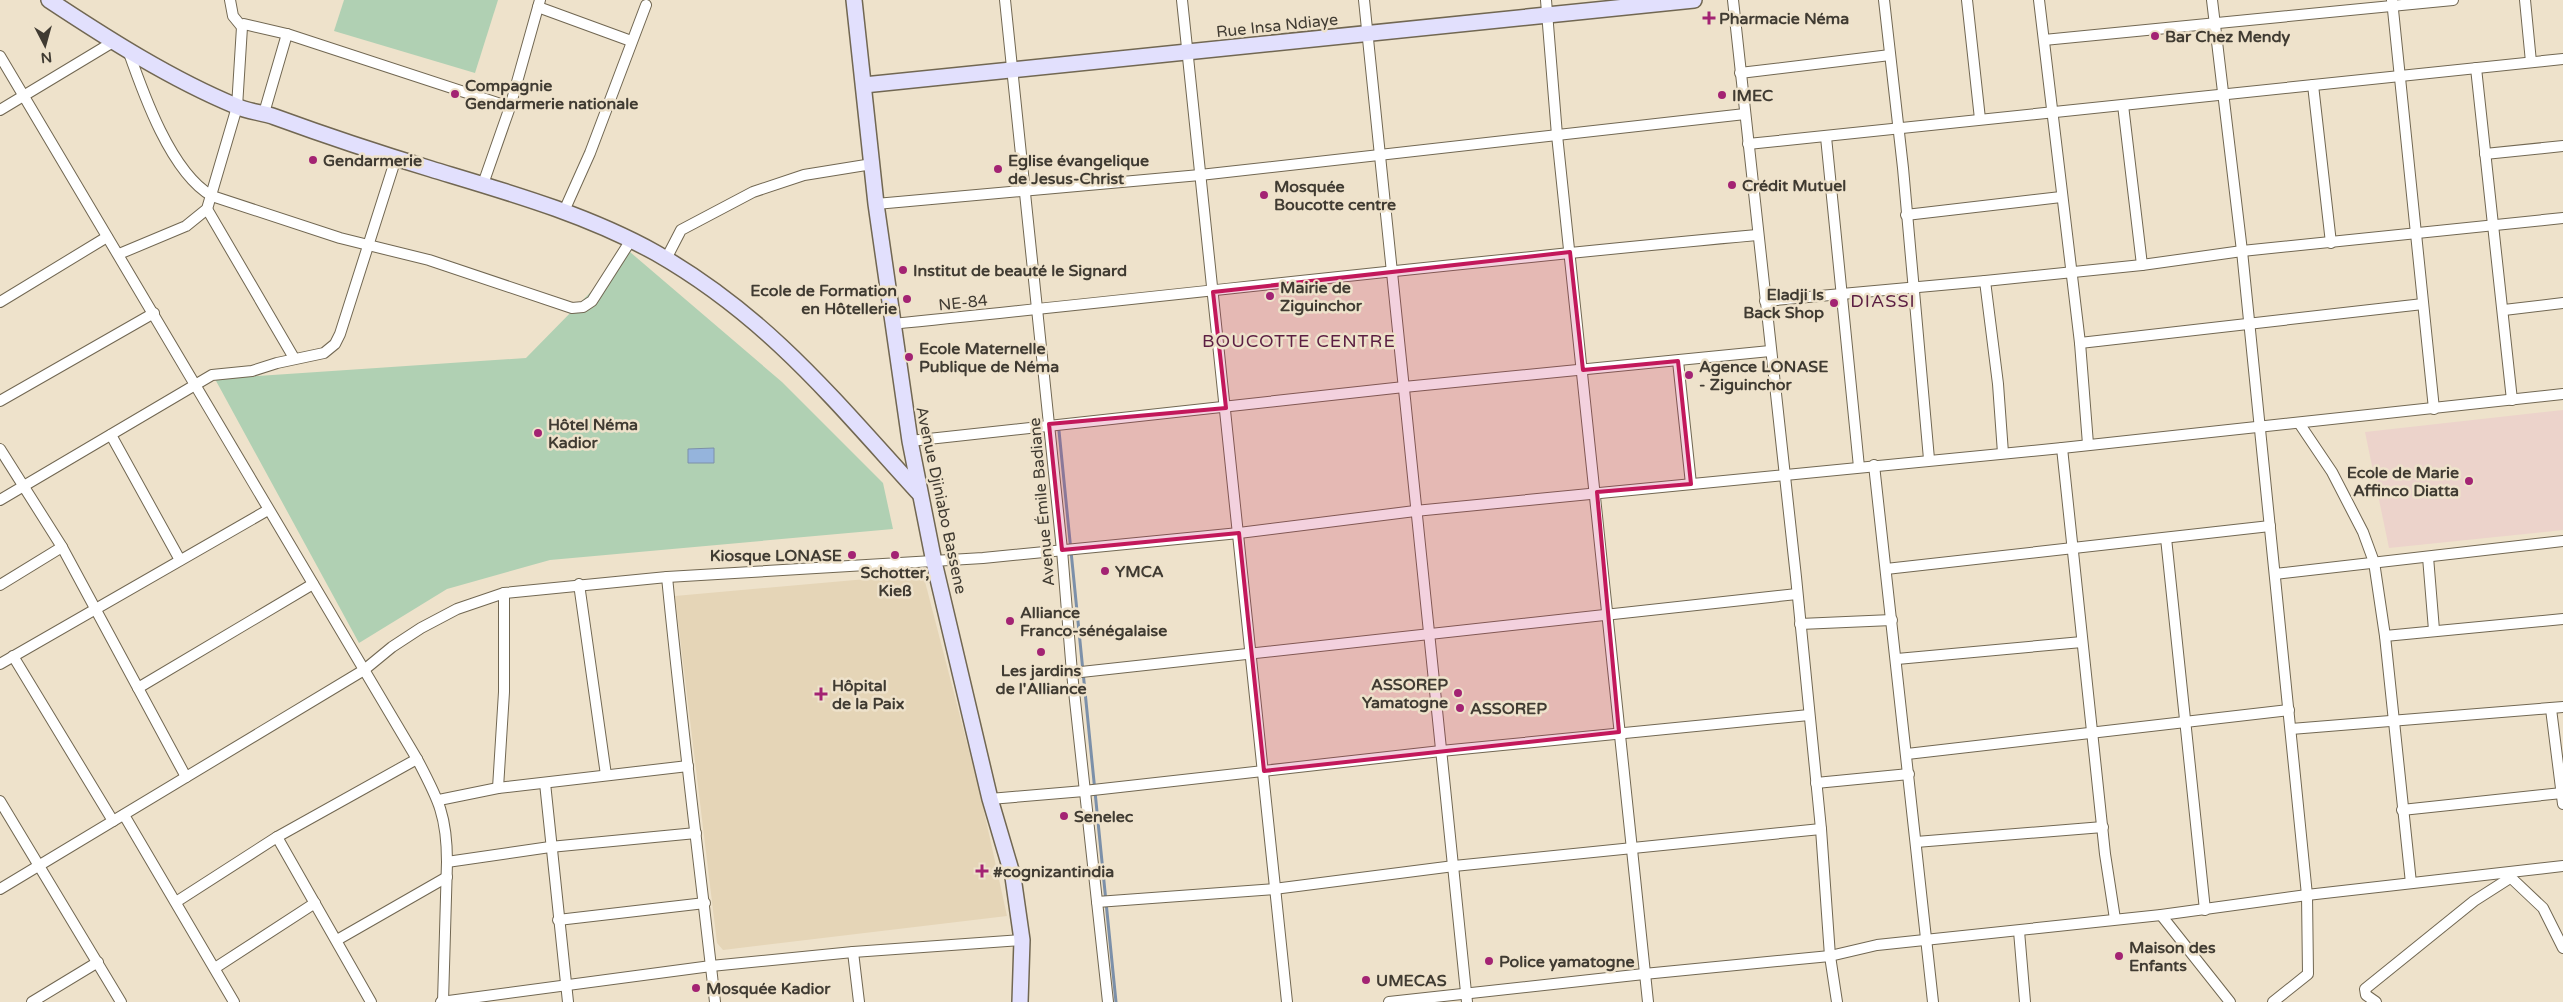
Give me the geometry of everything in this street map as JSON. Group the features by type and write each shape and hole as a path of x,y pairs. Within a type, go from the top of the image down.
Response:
{"main road":[{"path":"49,0 113,42 238,107 264,113 396,158 564,211 631,240 666,259 714,289 744,311 796,358 919,493"},
{"name":"Avenue Djiniabo Bassene","path":"854,0 876,204 910,441 934,562 990,798 1013,877 1022,940 1020,1002"},
{"name":"Rue Insa Ndiaye","path":"864,85 1367,33 1547,7 1694,0"}],"street":[{"path":"119,254 186,226 207,210 238,107 242,27 233,16 230,0"},
{"name":"Avenue Émile Badiane","path":"1005,0 1062,550 1084,791 1108,1002"},
{"path":"1182,0 1287,1002"},
{"path":"1364,0 1378,156 1392,273 1415,510 1467,998"},
{"path":"1733,0 1797,594 1821,829 1830,956 1837,1002"},
{"path":"1884,0 1929,459"},
{"path":"1967,0 1980,119"},
{"path":"2039,0 2069,271 2080,343 2088,444"},
{"path":"2212,0 2242,251 2308,895 2309,970 2305,977 2273,1002"},
{"path":"2044,40 2392,3 2453,0"},
{"path":"2525,0 2531,62"},
{"path":"482,184 510,107 539,3 631,41"},
{"path":"2392,3 2434,409"},
{"path":"564,211 590,154 646,5"},
{"path":"1547,7 1558,135 1648,1002"},
{"path":"242,27 248,23 287,34 510,107"},
{"path":"264,113 287,34"},
{"path":"0,110 113,42"},
{"path":"128,50 161,134 200,188 212,196 340,238 429,260 572,308 583,307 592,301 631,240"},
{"path":"1740,73 1890,55"},
{"path":"0,56 107,237 154,312 268,510 417,759 439,800 447,840 448,862 442,1002 566,987 711,966 853,952 1022,940"},
{"path":"1748,144 2563,59"},
{"path":"2476,68 2504,310 2512,400"},
{"path":"2313,84 2331,243"},
{"path":"2123,105 2142,265"},
{"path":"876,204 1200,175 1745,114"},
{"path":"1826,137 1843,294 1858,466"},
{"path":"2485,154 2563,146"},
{"path":"0,500 219,373 252,371 294,358 324,352 335,344 370,244 396,158"},
{"path":"666,259 681,230 753,192 804,174 872,164"},
{"path":"1906,215 2061,196"},
{"path":"207,210 294,358"},
{"path":"1765,302 2142,265 2242,251 2563,218"},
{"name":"NE-84","path":"892,324 1214,292 1570,252 1757,235"},
{"path":"0,302 107,237"},
{"path":"1985,281 1998,384 2003,453"},
{"path":"2504,310 2563,303"},
{"path":"2080,343 2423,304"},
{"path":"0,401 154,312"},
{"path":"910,441 1049,424 1226,408 1404,387 1770,351"},
{"path":"1678,361 1691,484"},
{"path":"0,889 364,670 392,647 421,628 472,602 504,593 579,584 667,577 934,562 1239,533 1415,510 1929,459 2062,448 2563,394"},
{"path":"2299,423 2332,472 2363,532 2374,562 2385,636 2411,883"},
{"path":"111,436 180,560"},
{"path":"2062,448 2092,733 2115,919"},
{"path":"0,449 62,547 186,777"},
{"path":"1874,465 1897,659 1933,1002"},
{"path":"0,664 268,510"},
{"path":"1886,569 2270,526"},
{"path":"2166,538 2205,910"},
{"path":"2275,574 2563,541"},
{"path":"0,585 62,547"},
{"path":"2428,557 2434,630"},
{"path":"667,577 715,1002"},
{"path":"138,688 313,584"},
{"path":"579,584 606,775"},
{"path":"498,788 504,692 504,593"},
{"path":"1072,673 1252,655 1797,594"},
{"path":"2385,636 2563,619"},
{"path":"1800,624 1892,620"},
{"path":"1897,659 2082,642"},
{"path":"13,656 113,821"},
{"path":"2291,729 2563,707"},
{"path":"2402,810 2562,798 2551,708"},
{"path":"1907,754 2289,710"},
{"path":"990,798 1084,791 1619,732 1809,715"},
{"path":"176,902 277,837 417,759"},
{"path":"439,800 498,788 688,766"},
{"path":"1816,783 1909,774"},
{"path":"545,783 550,846 568,1002"},
{"path":"0,801 121,1002"},
{"path":"124,815 234,1002"},
{"path":"1916,842 2103,827"},
{"path":"1097,902 1274,889 1454,866 1821,829"},
{"path":"448,862 550,846 696,833"},
{"path":"277,837 371,1002"},
{"path":"1390,1002 1467,998 1644,974 1830,956 1877,945 2205,910 2308,895 2411,883 2508,875 2563,866"},
{"path":"2508,875 2532,895 2543,908 2563,948"},
{"path":"2376,1002 2366,995 2365,989 2508,875"},
{"path":"337,940 447,877"},
{"path":"215,968 315,903"},
{"path":"558,920 705,903"},
{"path":"2161,915 2230,1002"},
{"path":"2019,931 2026,1002"},
{"path":"853,952 859,1002"},
{"path":"32,1002 98,962"}],"highlighted area":[{"path":"1570,252 1583,370 1678,361 1691,484 1597,492 1619,732 1264,771 1239,533 1062,550 1049,424 1226,408 1213,292"}],"shaded area":[{"name":"Ecole de Marie Affinco Diatta","path":"2563,410 2563,530 2389,548 2365,432"},
{"name":"Hôpital de la Paix","path":"923,574 980,793 1007,916 723,950 717,943 675,596"}],"green space":[{"path":"344,0 498,0 475,73 334,31"},
{"name":"Hôtel Néma Kadior","path":"630,252 782,382 883,483 893,529 550,560 447,589 359,643 215,379 526,358"}],"water":[{"path":"714,448 714,463 688,463 688,449"}],"waterway":[{"path":"1059,431 1116,1002"}],"place":[{"name":"Pharmacie Néma","path":"1709,18"},
{"name":"Bar Chez Mendy","path":"2155,36"},
{"name":"Compagnie Gendarmerie nationale","path":"455,94"},
{"name":"IMEC","path":"1722,95"},
{"name":"Gendarmerie","path":"313,160"},
{"name":"Eglise évangelique de Jesus-Christ","path":"998,169"},
{"name":"Crédit Mutuel","path":"1732,185"},
{"name":"Mosquée Boucotte centre","path":"1264,195"},
{"name":"Institut de beauté le Signard","path":"903,270"},
{"name":"Mairie de Ziguinchor","path":"1270,296"},
{"name":"Ecole de Formation en Hôtellerie","path":"907,299"},
{"name":"Eladji Is Back Shop","path":"1834,303"},
{"name":"Ecole Maternelle Publique de Néma","path":"909,357"},
{"name":"Agence LONASE - Ziguinchor","path":"1689,375"},
{"name":"Hôtel Néma Kadior","path":"538,433"},
{"name":"Ecole de Marie Affinco Diatta","path":"2469,481"},
{"name":"Kiosque LONASE","path":"852,555"},
{"name":"Schotter, Kieß","path":"895,555"},
{"name":"YMCA","path":"1105,571"},
{"name":"Alliance Franco-sénégalaise","path":"1010,621"},
{"name":"Les jardins de l'Alliance","path":"1041,652"},
{"name":"ASSOREP Yamatogne","path":"1458,693"},
{"name":"Hôpital de la Paix","path":"821,694"},
{"name":"ASSOREP","path":"1460,708"},
{"name":"Senelec","path":"1064,816"},
{"name":"#cognizantindia","path":"982,871"},
{"name":"Maison des Enfants","path":"2119,956"},
{"name":"Police yamatogne","path":"1489,961"},
{"name":"UMECAS","path":"1366,980"},
{"name":"Mosquée Kadior","path":"696,988"}],"district":[{"name":"DIASSI","path":"1883,301"},
{"name":"BOUCOTTE CENTRE","path":"1299,341"}]}
